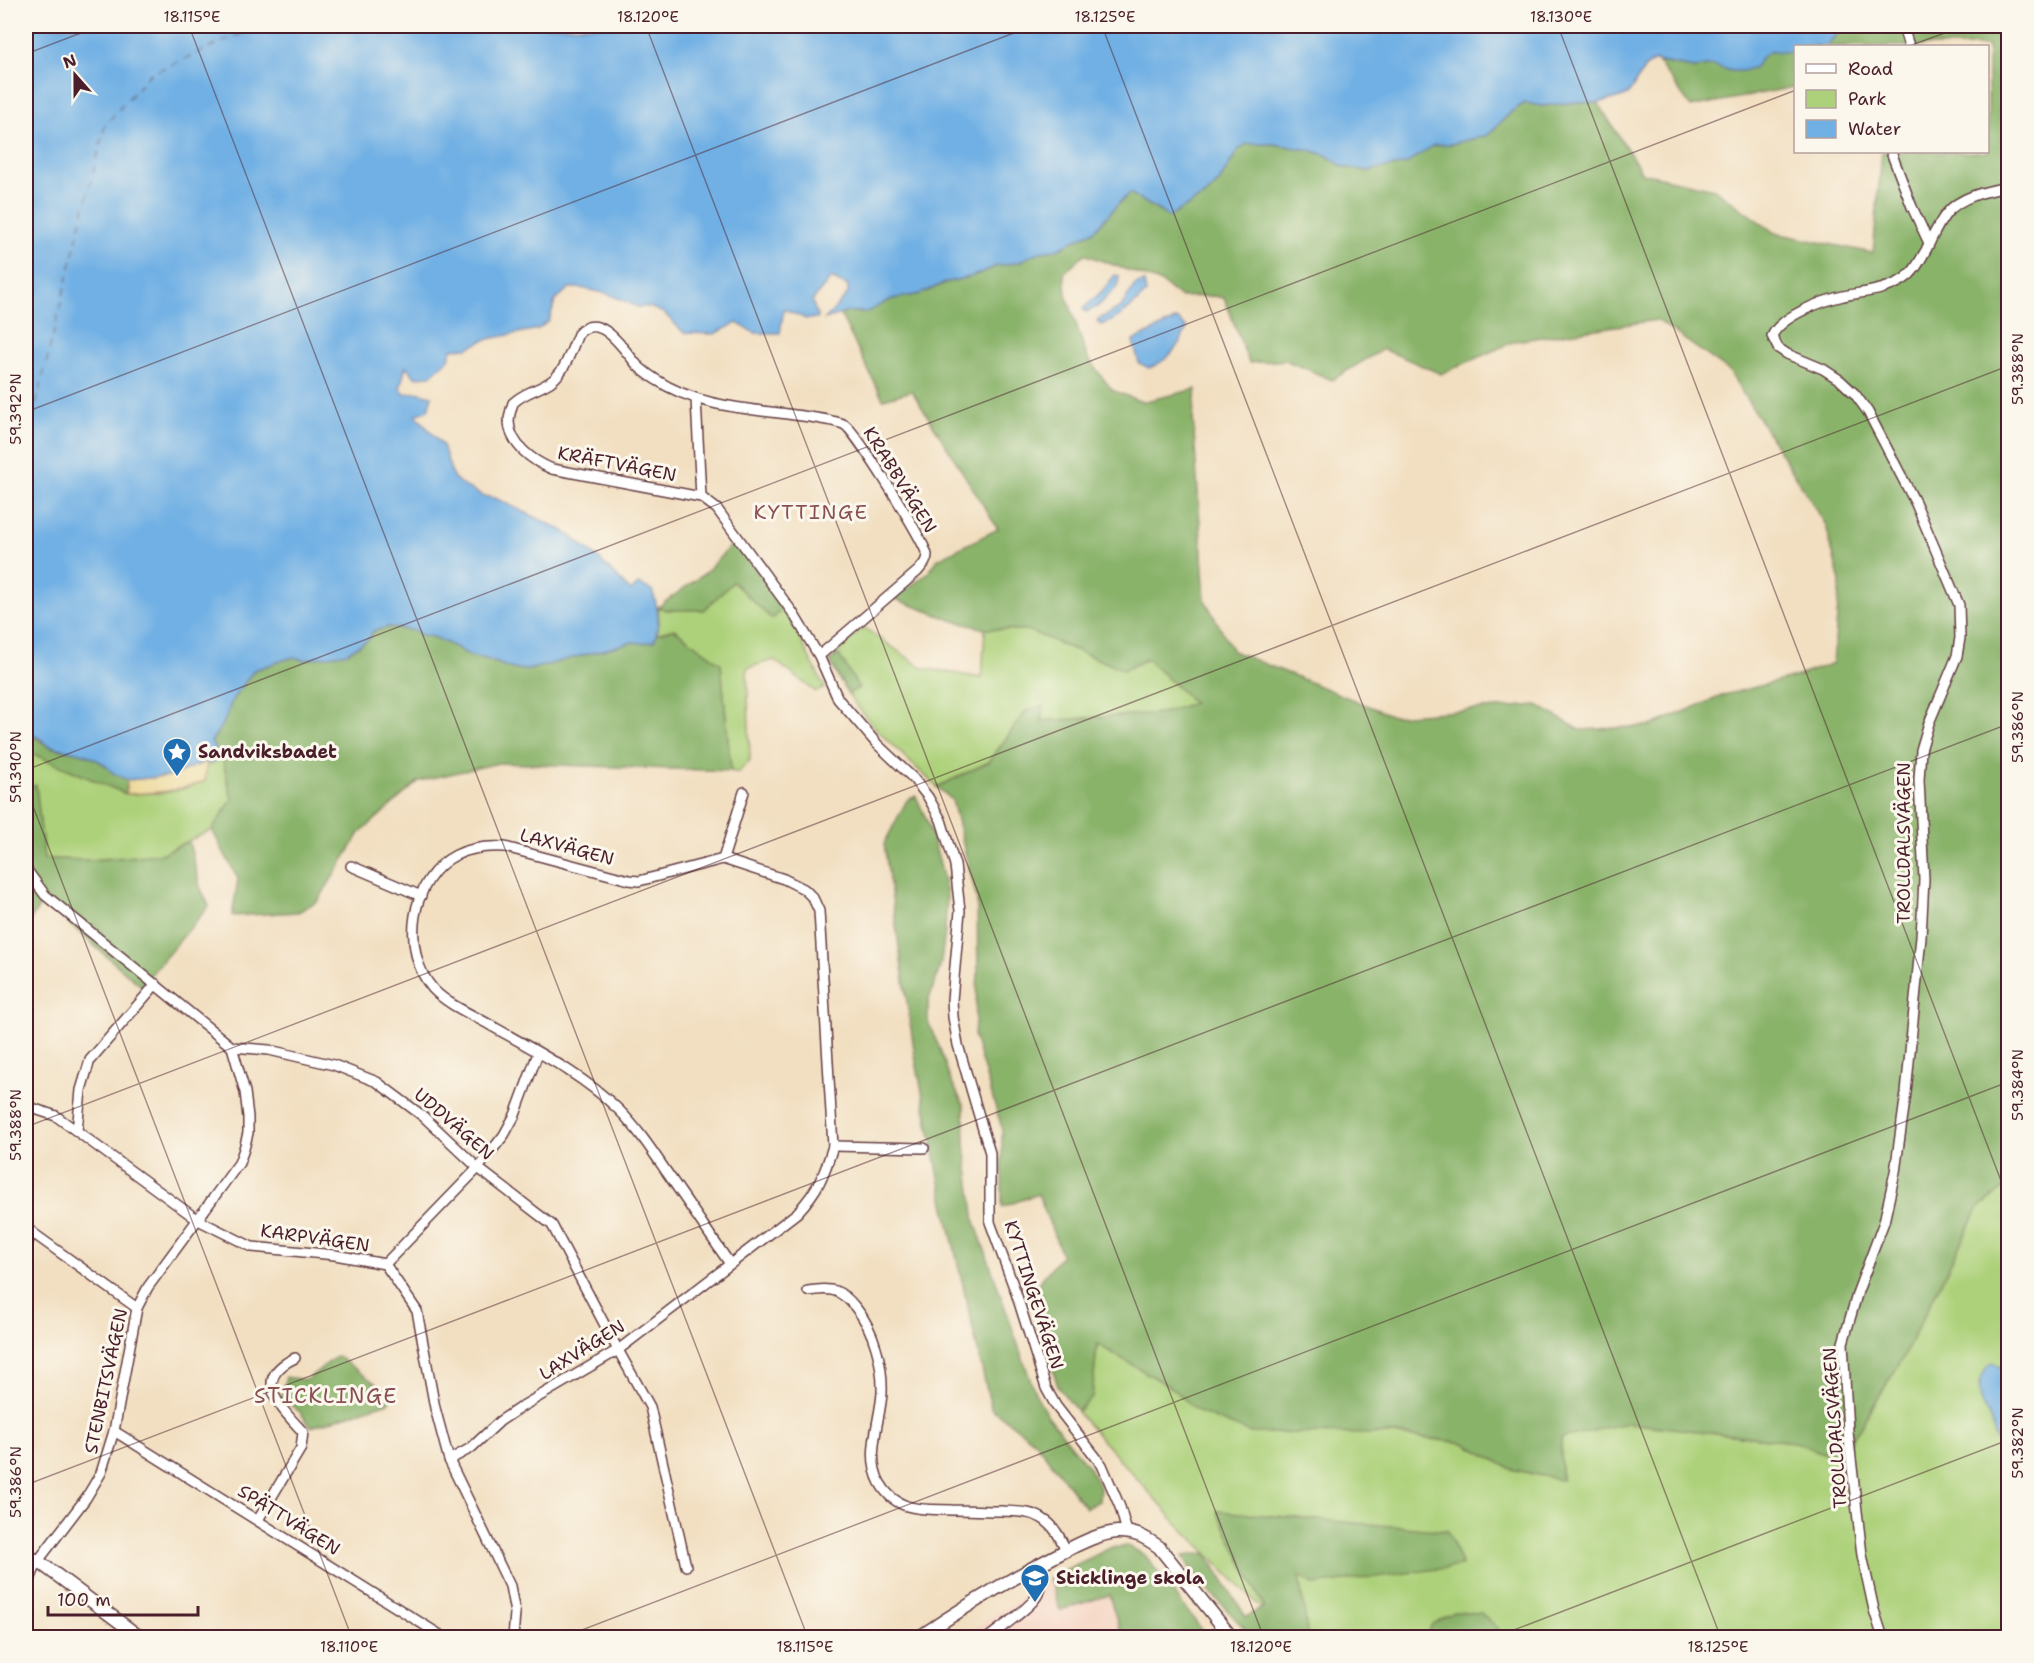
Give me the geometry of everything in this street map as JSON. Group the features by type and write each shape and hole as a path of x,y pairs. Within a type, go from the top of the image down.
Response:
{"street":[{"path":"1900,26 1904,30 1909,45"},
{"path":"1891,153 1912,207 1929,243"},
{"name":"TROLLDALSVÄGEN","path":"1883,1638 1874,1610 1862,1555 1848,1432 1843,1343 1858,1291 1884,1222 1895,1172 1910,1050 1923,902 1919,780 1921,750 1929,723 1957,656 1960,638 1959,605 1916,504 1868,412 1855,394 1840,380 1823,369 1787,354 1778,348 1772,336 1783,322 1806,309 1842,297 1876,290 1905,279 1916,268 1945,215 1954,205 1989,191 2008,187"},
{"name":"KRÄFTVÄGEN","path":"696,399 667,386 648,374 640,368 613,336 596,327 581,330 562,372 556,378 513,403 509,422 516,442 525,454 537,463 552,469 701,498"},
{"path":"696,399 701,498 717,509 793,613 819,656"},
{"name":"KRABBVÄGEN","path":"696,399 724,406 817,417 845,425 863,447 923,546 927,556 925,563 918,571 819,656"},
{"name":"KYTTINGEVÄGEN","path":"819,656 838,699 877,744 913,778 928,797 941,820 950,843 960,911 952,1000 953,1017 958,1045 990,1153 990,1222 1016,1293 1046,1388 1056,1406 1102,1465 1120,1507 1127,1532"},
{"path":"723,859 744,792"},
{"name":"LAXVÄGEN","path":"449,1460 471,1448 500,1421 521,1407 618,1350 797,1213 812,1197 824,1176 833,1146 819,910 813,898 804,889 784,879 723,859 655,878 629,880 505,847 488,846 457,855 443,864 432,876 416,908 413,929 414,948 423,976 446,1000 560,1065 602,1094 640,1133 729,1264"},
{"path":"351,866 421,896"},
{"path":"26,868 45,895 232,1047"},
{"path":"77,1131 81,1090 90,1060 156,984"},
{"name":"UDDVÄGEN","path":"232,1047 280,1052 334,1065 368,1077 424,1117 478,1168 552,1225 650,1407 686,1566"},
{"name":"STENBITSVÄGEN","path":"26,1589 38,1561 86,1498 101,1473 114,1431 137,1308 148,1287 239,1163 248,1133 248,1117 245,1092 232,1047"},
{"path":"385,1264 478,1168 504,1135 515,1115 538,1053"},
{"name":"KARPVÄGEN","path":"26,1106 56,1116 198,1220 252,1247 335,1255 385,1264 417,1311 435,1408 449,1460 510,1586 515,1612 513,1638"},
{"path":"833,1146 924,1148"},
{"path":"26,1247 29,1230 137,1308"},
{"path":"808,1291 824,1288 840,1293 853,1304 869,1328 881,1375 882,1395 873,1461 876,1474 886,1493 913,1509 1035,1514 1047,1521 1055,1530 1066,1550"},
{"path":"258,1520 303,1441 303,1432 273,1395 272,1385 276,1372 284,1363 295,1358"},
{"name":"SPÄTTVÄGEN","path":"114,1431 445,1638"},
{"path":"918,1638 951,1615 1066,1550 1096,1536 1127,1532 1145,1537 1159,1547 1232,1638"},
{"path":"26,1557 38,1561 141,1638"},
{"path":"988,1638 1033,1601 1039,1592 1040,1582 1035,1566"}],"shaded area":[{"name":"Sticklinge skola","path":"1049,1578 1060,1610 1109,1595 1122,1637 960,1638"}],"green space":[{"path":"1844,26 2008,26 2008,1185 1978,1209 1901,1361 1840,1459 1795,1442 1627,1423 1561,1438 1561,1480 1511,1469 1464,1443 1396,1434 1251,1433 1199,1412 1171,1387 1097,1344 1092,1398 1077,1411 1058,1387 1030,1293 1062,1255 1038,1194 1002,1207 1002,1128 974,1037 978,973 977,900 952,800 937,787 989,762 1026,711 1043,706 1042,721 1162,713 1194,703 1147,659 1124,670 1027,630 985,629 954,621 895,599 929,572 938,559 998,529 912,391 883,399 840,314 867,312 892,299 920,294 947,282 970,277 997,266 1019,262 1036,253 1055,250 1094,231 1130,193 1169,217 1208,193 1219,182 1238,150 1247,144 1274,144 1309,150 1326,155 1344,167 1368,171 1386,167 1434,145 1451,144 1488,135 1512,111 1525,103 1542,106 1577,102 1598,103 1642,173 1714,189 1775,233 1873,253 1882,153 1989,153 1989,45 1827,45","holes":["1084,254 1162,283 1180,297 1224,298 1249,363 1285,360 1332,380 1383,349 1441,374 1515,341 1657,320 1729,371 1826,525 1840,582 1833,663 1795,677 1724,695 1650,726 1580,730 1537,705 1393,716 1233,651 1205,600 1193,417 1196,389 1142,402 1112,390 1087,357 1066,294 1064,273"]},
{"path":"1774,49 1794,53 1794,87 1691,107 1658,62 1694,68 1713,65 1731,71 1755,67 1761,56"},
{"path":"735,541 784,608 772,619 733,582 704,610 667,610 658,607 705,573"},
{"path":"732,581 772,619 784,608 825,688 816,692 774,660 747,668 750,760 738,773 731,771 721,664 674,629 656,634 659,623 658,607 667,610"},
{"path":"389,627 417,631 421,635 434,637 470,656 513,669 528,670 632,642 653,641 656,634 674,629 721,664 731,771 499,763 419,781 360,833 318,901 298,912 232,916 238,879 212,830 232,799 222,757 211,743 225,720 232,700 254,670 293,657 304,660 347,653 369,639 373,631"},
{"path":"863,627 923,668 982,678 985,629 1027,630 1124,670 1147,659 1195,703 1162,713 1041,721 1043,706 1026,711 989,762 937,787 863,714 839,680 830,661"},
{"path":"839,655 859,688 848,694 830,661"},
{"path":"26,732 50,747 82,753 98,760 127,780 126,794 31,753 26,755"},
{"name":"Sandviksbadet","path":"31,753 126,794 163,793 205,781 207,761 210,764 222,757 232,800 212,830 161,854 91,860 44,859 36,785 26,787 26,755"},
{"path":"36,785 44,859 91,860 161,854 189,841 200,887 209,906 141,986 43,901 26,926 26,787"},
{"path":"916,796 927,821 947,894 940,967 928,1002 928,1022 950,1079 964,1106 965,1145 975,1222 1035,1393 1048,1416 1089,1468 1100,1488 1099,1501 1086,1508 1035,1442 991,1408 944,1203 915,1056 884,844 907,800"},
{"path":"2008,1185 2008,1637 1290,1637 1174,1520 1077,1412 1092,1398 1097,1344 1171,1387 1199,1412 1464,1443 1511,1469 1561,1479 1561,1438 1627,1423 1795,1442 1840,1459 1901,1361 1978,1209"},
{"path":"337,1356 392,1395 389,1402 311,1427 300,1412 281,1398 286,1377 306,1380"},
{"path":"1217,1511 1448,1531 1462,1566 1313,1585 1299,1575 1308,1637 1253,1637 1196,1578 1183,1556 1206,1553 1246,1617 1264,1607"},
{"path":"1128,1546 1145,1555 1207,1637 1122,1637 1109,1595 1060,1610 1049,1578 1110,1548"},
{"path":"1454,1612 1481,1613 1498,1628 1500,1637 1427,1637 1432,1624"}],"sand":[{"name":"Sandviksbadet","path":"207,761 205,781 176,790 126,794 127,780 171,776"}],"water":[{"path":"26,26 1844,26 1827,45 1794,45 1794,53 1772,51 1763,56 1755,67 1743,71 1731,71 1713,65 1694,68 1655,61 1645,67 1628,95 1598,103 1577,102 1542,106 1525,103 1512,111 1488,135 1451,144 1434,145 1406,164 1368,171 1344,167 1326,155 1309,150 1274,144 1247,144 1238,150 1219,182 1208,193 1169,217 1130,193 1094,231 1055,250 1036,253 1019,262 997,266 970,277 947,282 920,294 892,299 867,312 848,312 825,319 848,294 848,286 831,278 812,301 818,318 806,319 784,309 780,333 755,333 737,323 714,334 684,333 664,313 649,307 638,307 608,294 581,288 569,288 555,301 549,321 538,329 484,340 468,348 452,349 449,359 430,376 415,377 406,366 400,388 405,394 416,392 432,396 428,410 416,415 443,446 453,477 462,485 564,531 597,557 631,591 638,584 652,590 658,615 654,641 632,642 528,670 513,669 470,656 434,637 421,635 416,631 389,627 373,631 369,639 347,653 304,660 293,657 254,670 232,700 225,720 211,742 222,757 210,765 207,761 171,776 127,780 113,773 103,763 85,754 49,746 26,732"},
{"path":"1115,275 1119,276 1118,286 1097,307 1086,312 1083,309"},
{"path":"1144,282 1146,293 1141,298 1119,316 1100,325 1097,320 1121,307 1135,285"},
{"path":"1177,319 1187,328 1172,352 1149,368 1139,363 1133,341"},
{"path":"1992,1362 2008,1371 2008,1465 2002,1457 1980,1392 1983,1375"}],"ferry route":[{"path":"26,445 105,125 150,74 259,26"}],"place":[{"name":"Sandviksbadet","path":"177,778"},
{"name":"Sticklinge skola","path":"1035,1604"}],"district":[{"name":"KYTTINGE","path":"811,512"},
{"name":"STICKLINGE","path":"326,1396"}]}
